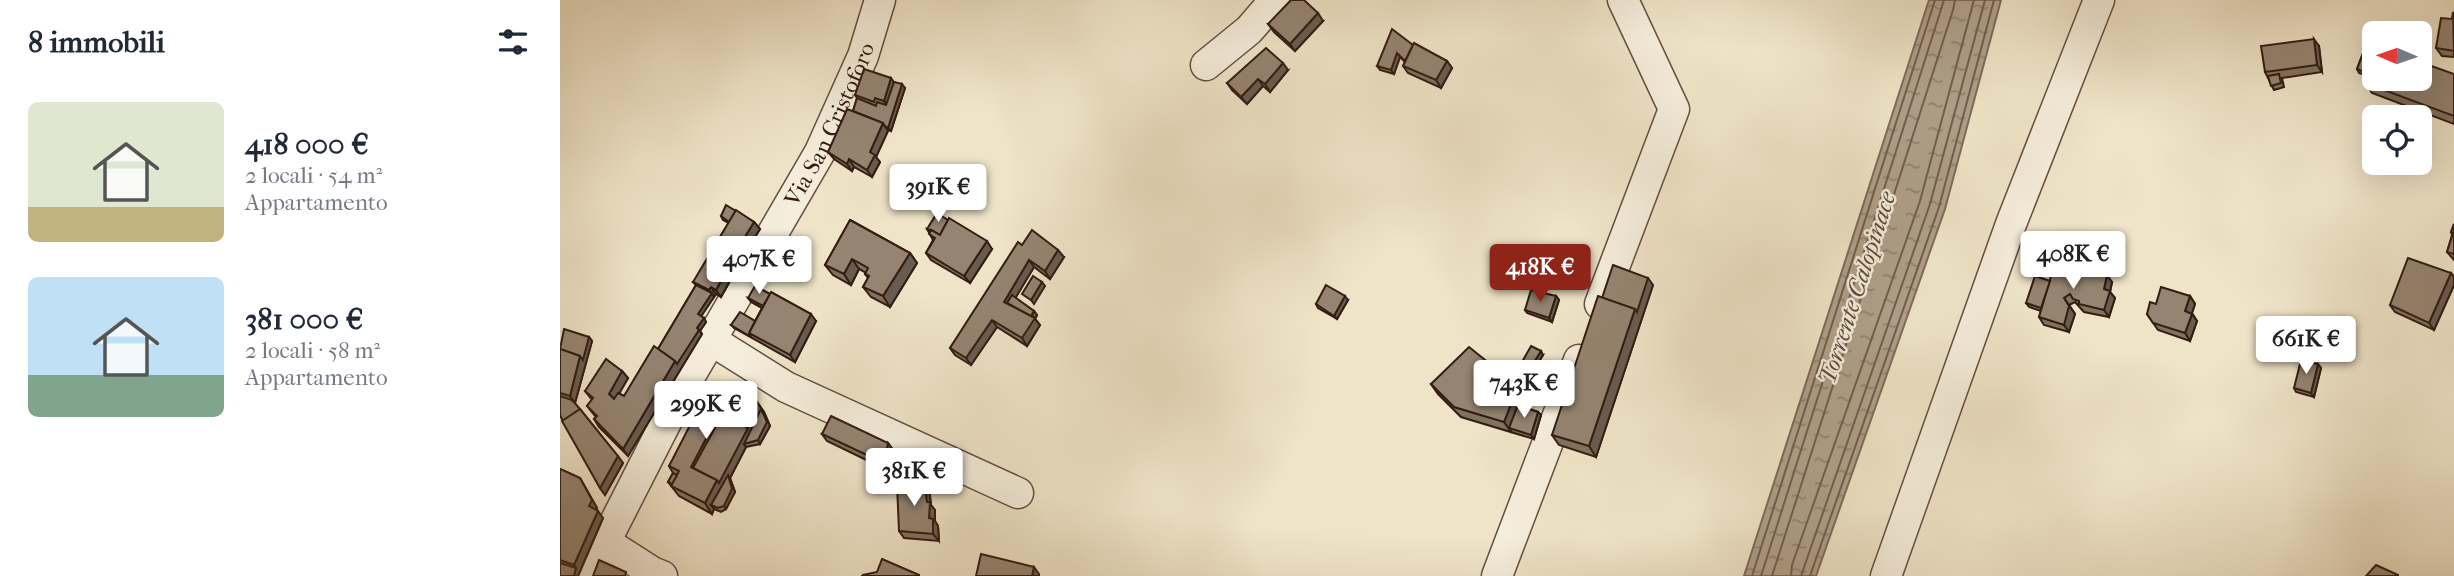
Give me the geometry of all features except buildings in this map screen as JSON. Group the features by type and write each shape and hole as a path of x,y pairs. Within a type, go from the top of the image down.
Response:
{"street":[{"name":"Via San Cristoforo","path":"593,576 606,542 687,381 820,152 863,56 880,0"},
{"path":"1206,65 1249,30 1275,0"},
{"path":"1497,576 1674,109 1623,0"},
{"path":"1886,576 2011,224 2099,0"},
{"path":"711,340 786,387 1018,493"},
{"path":"606,542 662,576"}],"water":[{"name":"Torrente Calopinace","path":"1929,0 2001,0 1945,209 1816,576 1744,576"}]}
